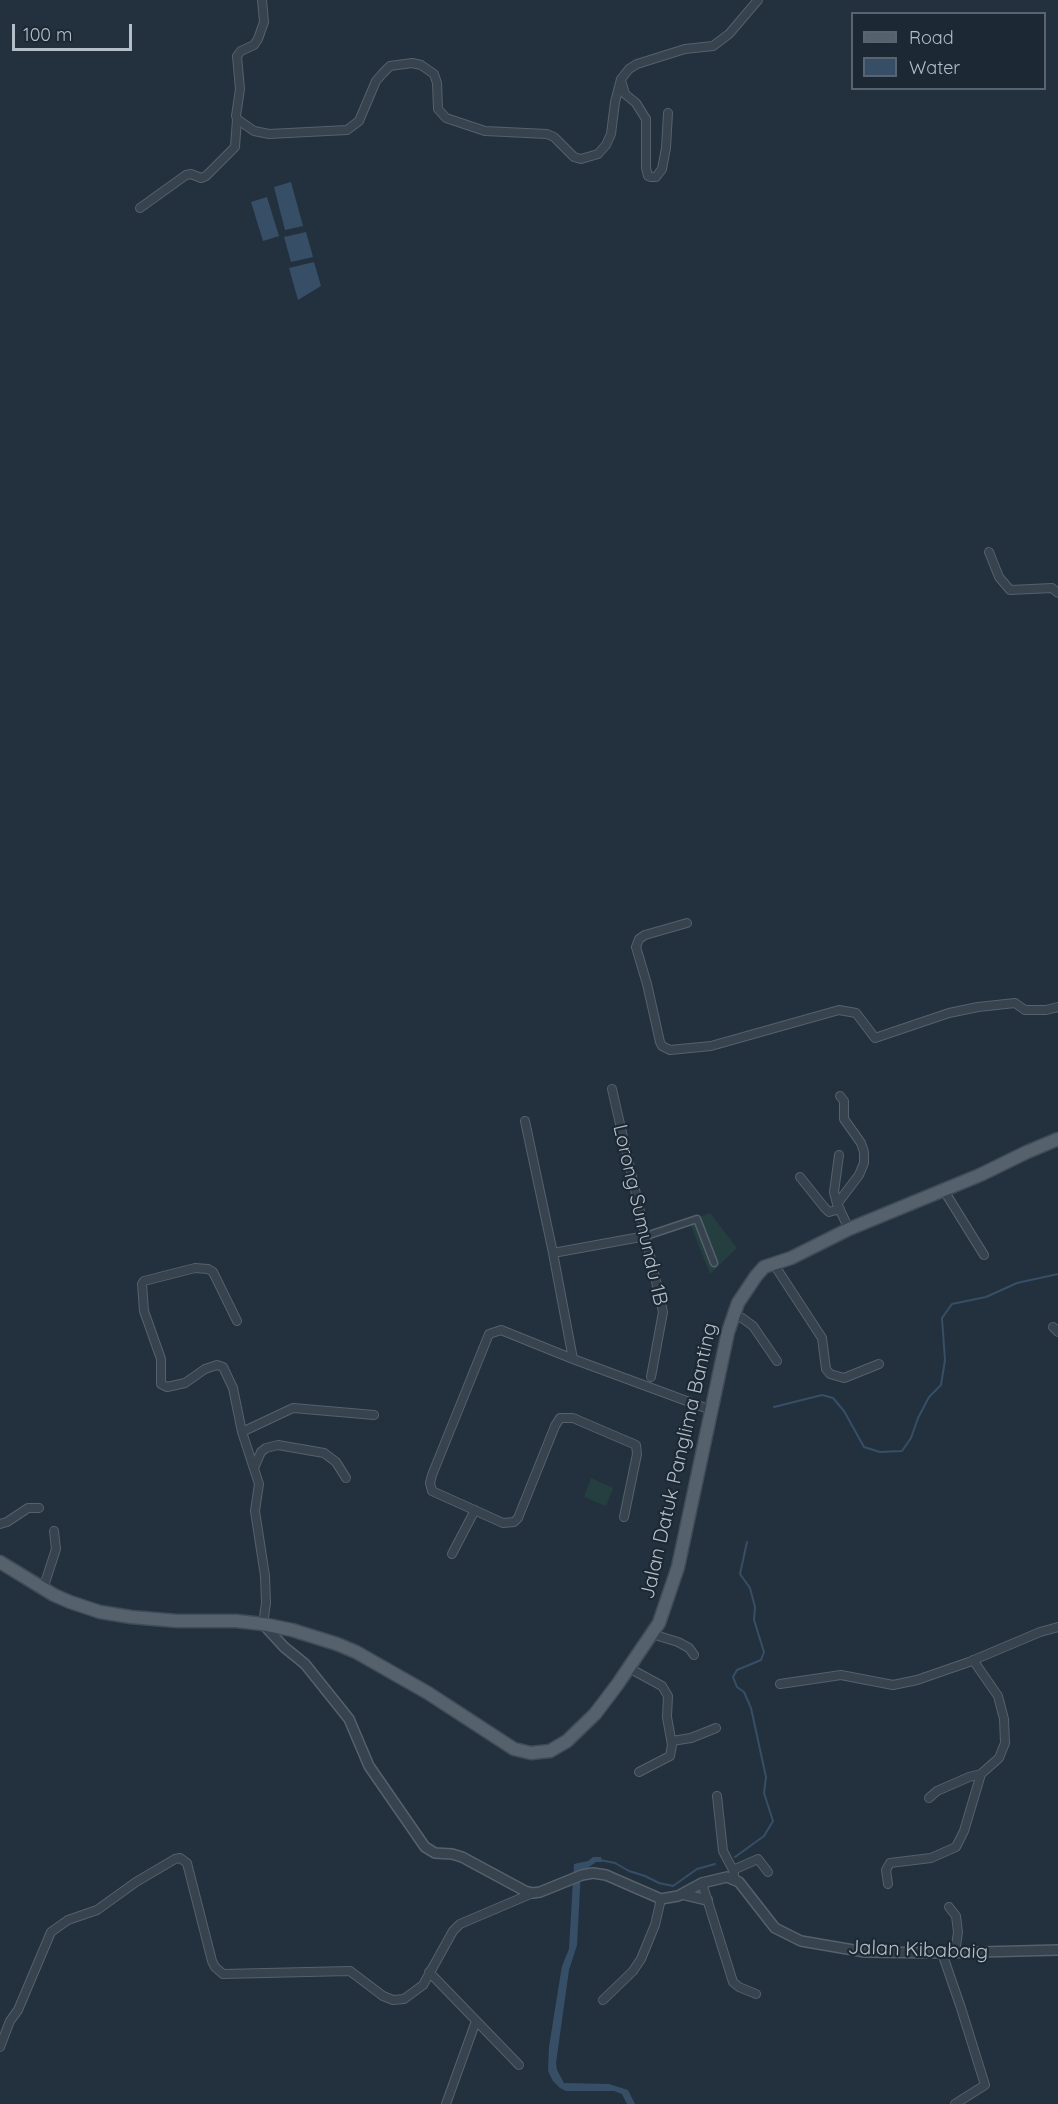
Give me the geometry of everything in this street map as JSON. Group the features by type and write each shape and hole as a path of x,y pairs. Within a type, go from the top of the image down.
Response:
{"main road":[{"name":"Jalan Datuk Panglima Banting","path":"0,1562 77,1605 117,1616 177,1621 236,1621 263,1624 312,1635 356,1652 428,1693 514,1749 531,1753 550,1751 578,1732 595,1714 659,1623 678,1567 722,1354 733,1316 745,1290 764,1267 790,1258 849,1229 980,1175 1058,1139"}],"street":[{"path":"140,208 183,177 191,174 201,178 206,176 235,147 236,113 240,89 237,56 241,51 254,45 258,39 264,22 262,0"},
{"path":"237,119 254,131 269,134 347,130 359,121 376,81 383,73 390,66 412,63 421,65 434,74 437,83 438,109 446,118 486,131 547,134 554,137 574,157 585,159 602,150 611,134 621,79 629,69 637,64 685,49 713,46 729,34 758,0"},
{"path":"621,79 625,94 636,103 646,119 645,168 648,176 651,177 656,177 662,169 668,113"},
{"path":"989,552 999,577 1010,590 1052,588 1058,593"},
{"path":"687,923 645,935 639,939 636,947 660,1042 662,1046 670,1050 711,1046 839,1010 856,1013 875,1038 949,1013 978,1007 1015,1003 1025,1010 1046,1010 1058,1007"},
{"name":"Lorong Sumundu 1B","path":"612,1089 663,1311 651,1377"},
{"path":"800,1177 829,1212 838,1207 859,1175 864,1163 864,1152 861,1143 844,1119 844,1101 840,1095"},
{"path":"525,1121 573,1359"},
{"path":"839,1155 834,1192 838,1207 849,1229"},
{"path":"943,1189 984,1256"},
{"path":"553,1252 646,1236 697,1219 714,1263"},
{"path":"773,1263 822,1338 825,1362 830,1374 844,1378 879,1364"},
{"path":"237,1321 213,1272 208,1269 195,1268 144,1281 142,1284 144,1311 161,1359 161,1384 175,1387 217,1365 223,1367 233,1388 242,1432 259,1489 255,1510 265,1583 266,1603 263,1624 304,1664 349,1719 369,1766 425,1847 435,1853 462,1857 525,1891 533,1893"},
{"path":"733,1316 742,1318 753,1326 777,1361"},
{"path":"624,1517 637,1454 636,1445 573,1418 560,1418 555,1426 518,1518 514,1522 503,1523 432,1491 430,1483 489,1334 501,1330 711,1410"},
{"path":"242,1432 293,1408 374,1415"},
{"path":"254,1468 261,1452 278,1445 324,1453 336,1462 346,1478"},
{"path":"0,1524 28,1509 39,1508"},
{"path":"452,1554 475,1510"},
{"path":"43,1588 56,1549 54,1531"},
{"path":"780,1684 841,1675 893,1685 917,1680 1058,1627"},
{"path":"652,1634 678,1642 689,1648 694,1655"},
{"path":"929,1798 937,1791 981,1774 999,1758 1005,1743 1004,1719 999,1696 974,1659"},
{"path":"629,1668 662,1686 667,1692 667,1717 672,1741 670,1756 639,1772"},
{"path":"672,1741 691,1738 716,1728"},
{"path":"888,1884 886,1870 890,1863 931,1858 956,1848 964,1831 981,1774"},
{"path":"717,1796 723,1851 734,1875"},
{"path":"0,2047 51,1932 63,1922 89,1914 104,1906 136,1882 175,1859 180,1858 187,1863 212,1960 215,1967 223,1974 350,1971 383,1996 393,2000 404,2000 423,1985 453,1931 460,1924 570,1879 593,1873 606,1875 661,1899 682,1894 702,1883 734,1875 758,1859 768,1872"},
{"name":"Jalan Kibabaig","path":"734,1875 775,1928 801,1941 857,1952 955,1953 1058,1950"},
{"path":"702,1883 733,1982 756,1994"},
{"path":"682,1894 707,1900"},
{"path":"603,2000 633,1971 641,1959 655,1925 661,1899"},
{"path":"949,1907 956,1916 958,1932 955,1953"},
{"path":"942,1953 985,2085 955,2104"},
{"path":"429,1972 519,2065"},
{"path":"446,2104 476,2021"}],"green space":[{"path":"710,1213 737,1248 710,1274 689,1221"},
{"path":"591,1478 613,1488 606,1506 584,1497"}],"water":[{"path":"291,182 303,226 285,230 274,187"},
{"path":"267,197 279,236 263,241 251,202"},
{"path":"306,232 313,257 291,262 284,237"},
{"path":"314,262 321,286 298,300 289,268"},
{"path":"593,1857 601,1857 602,1862 596,1862 585,1870 581,1870 577,1945 569,1970 556,2063 557,2070 564,2083 609,2084 628,2090 635,2104 627,2104 622,2094 614,2091 566,2091 553,2081 548,2071 549,2047 562,1966 569,1949 574,1864 588,1861"}],"waterway":[{"path":"774,1407 822,1395 833,1398 844,1411 864,1447 880,1452 902,1451 911,1438 929,1397 941,1385 945,1360 942,1318 952,1304 986,1297 1017,1283 1058,1274"},
{"path":"735,1857 764,1836 773,1821 764,1793 766,1777 751,1708 744,1692 737,1687 733,1677 737,1670 761,1660 764,1652 754,1620 755,1607 750,1588 740,1574 747,1542"},
{"path":"600,1860 615,1863 659,1883 673,1886 697,1869 715,1864"}]}
